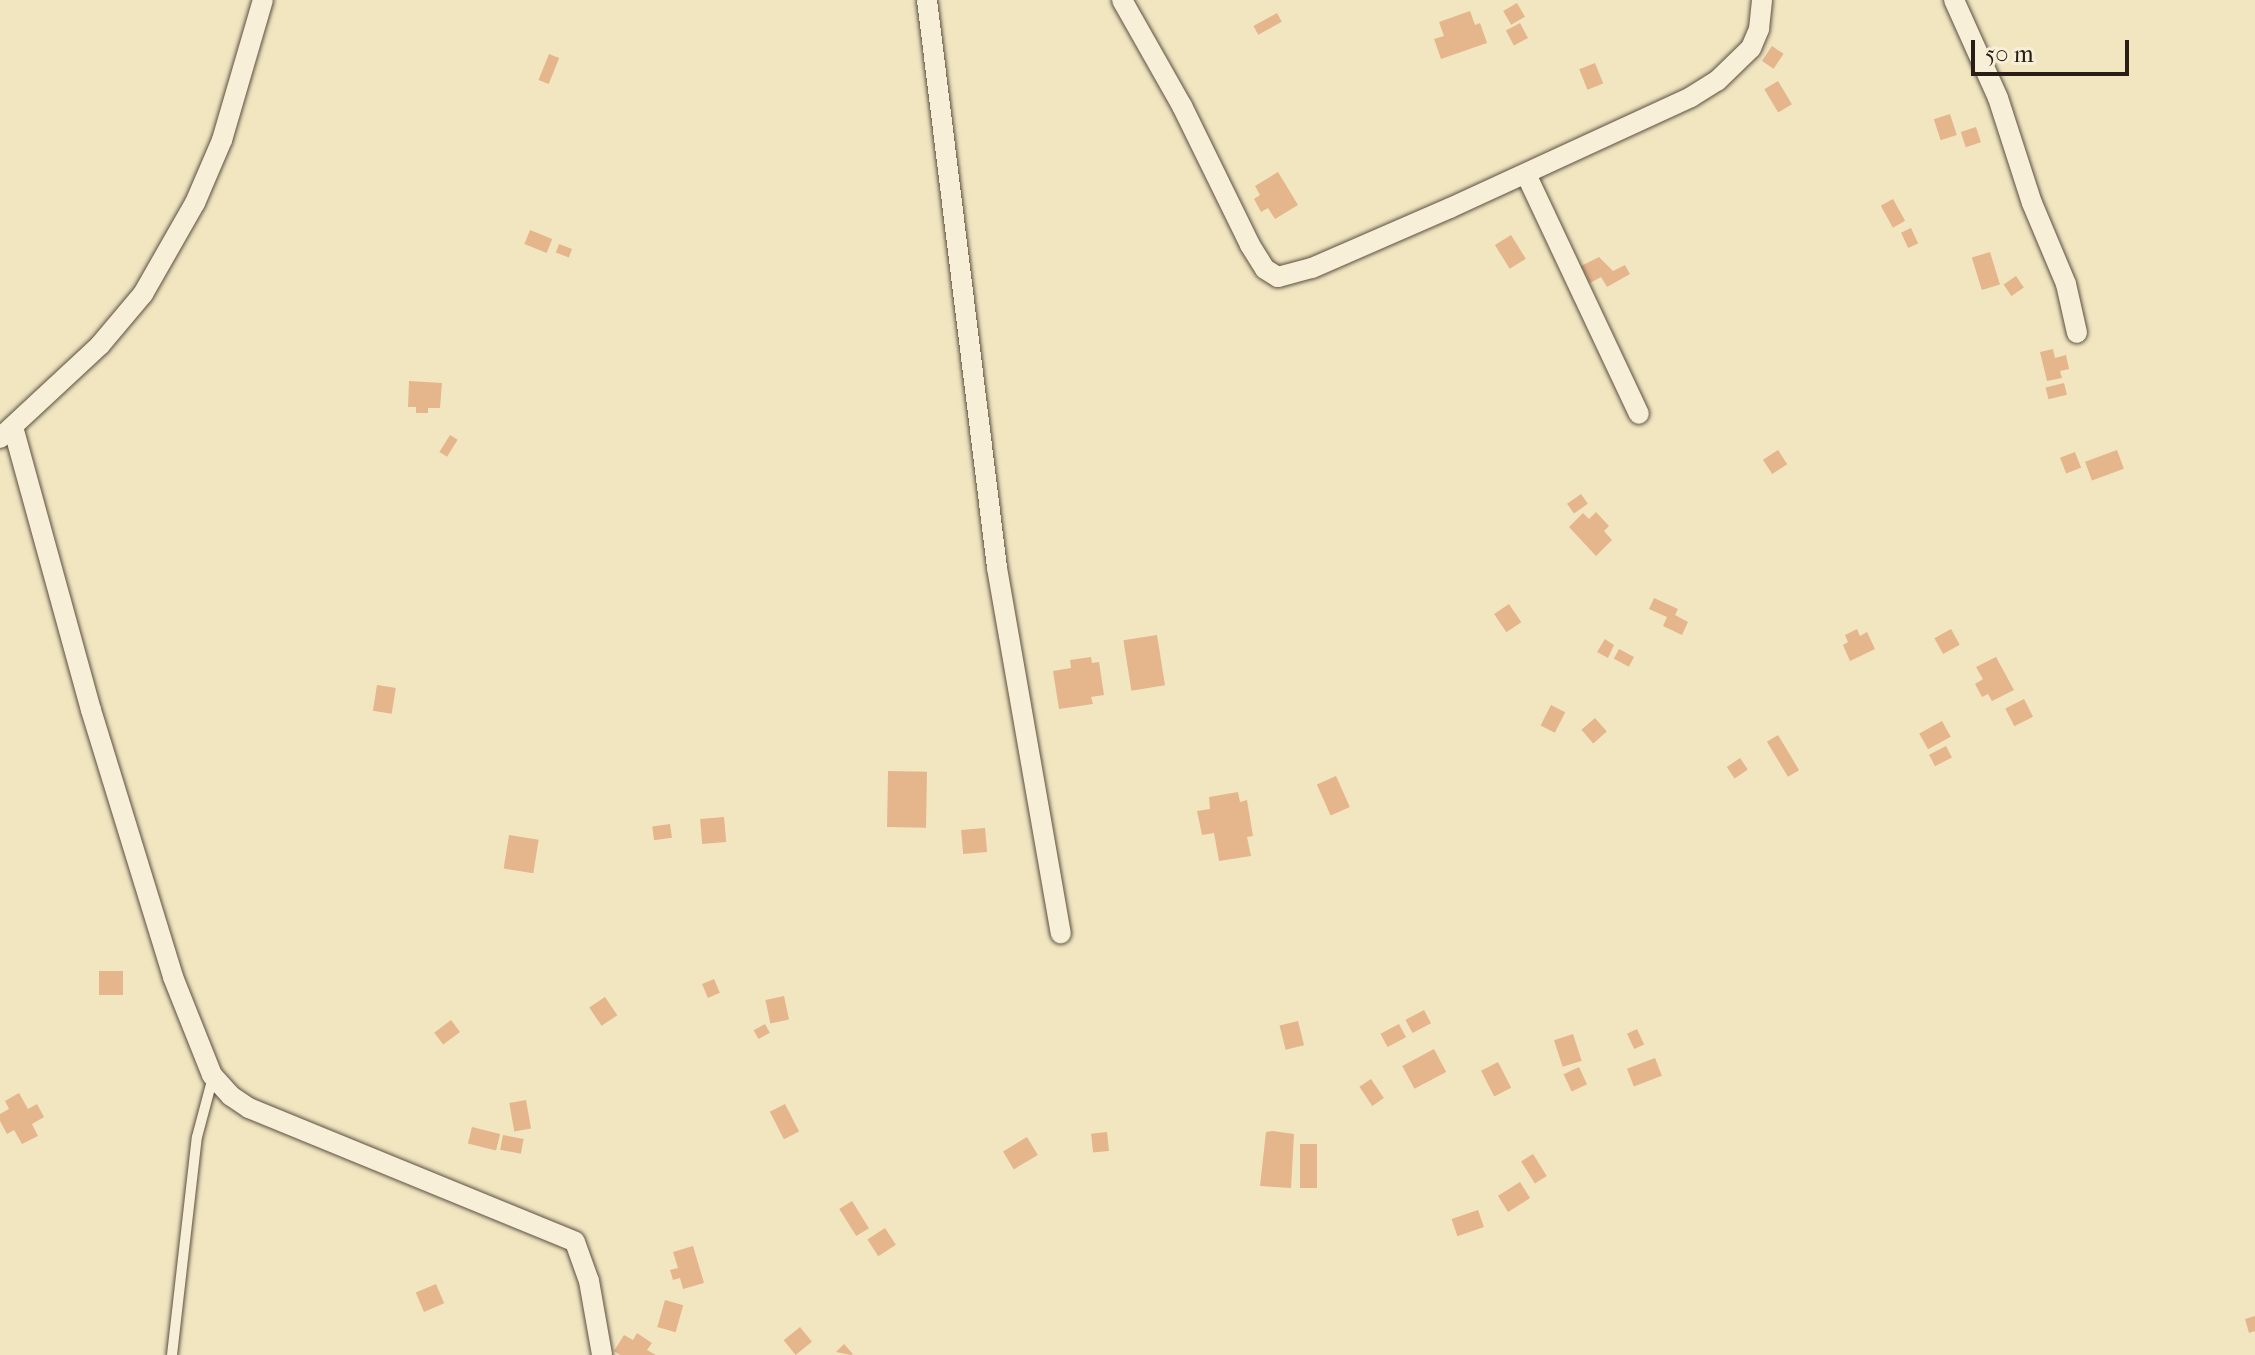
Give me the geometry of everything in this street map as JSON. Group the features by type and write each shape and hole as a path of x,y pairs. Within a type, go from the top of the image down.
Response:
{"street":[{"path":"263,0 222,140 195,203 162,262 124,319 6,432 173,977 213,1077 231,1096 249,1108 575,1242 589,1281 602,1355"},
{"path":"927,0 997,568 1061,933"},
{"path":"1122,0 1182,106 1250,245 1265,269 1278,277 1312,268 1526,174 1655,116 1717,81 1751,48 1759,29 1762,0"},
{"path":"1954,0 1998,98 2032,203 2066,284 2077,333"},
{"path":"1526,174 1639,414"}],"lane":[{"path":"172,1355 197,1137 213,1077"}],"building":[{"path":"1517,3 1525,17 1511,25 1503,11"},
{"path":"1470,11 1475,25 1480,23 1487,43 1441,59 1434,39 1444,36 1439,22"},
{"path":"1277,13 1282,22 1258,35 1253,26"},
{"path":"1520,23 1528,38 1514,46 1506,31"},
{"path":"1772,46 1784,54 1774,69 1762,61"},
{"path":"549,54 559,58 549,84 539,80"},
{"path":"1595,63 1603,83 1587,90 1579,69"},
{"path":"1778,81 1792,104 1778,112 1764,89"},
{"path":"1950,114 1957,135 1941,140 1934,119"},
{"path":"1976,127 1981,142 1966,147 1961,132"},
{"path":"1278,172 1298,205 1275,219 1268,208 1261,212 1254,199 1260,195 1255,186"},
{"path":"1893,199 1905,221 1893,228 1881,206"},
{"path":"1911,228 1918,243 1908,248 1901,233"},
{"path":"530,230 552,239 547,253 524,244"},
{"path":"1511,235 1526,259 1510,269 1495,245"},
{"path":"559,244 572,249 569,257 556,252"},
{"path":"1990,252 2000,285 1982,290 1972,258"},
{"path":"1599,257 1613,271 1625,265 1630,274 1607,287 1601,277 1590,283 1581,266"},
{"path":"2016,276 2024,288 2011,296 2004,284"},
{"path":"2053,349 2055,358 2066,355 2069,369 2060,371 2062,378 2047,381 2040,352"},
{"path":"409,381 442,383 440,408 428,408 428,413 416,413 416,407 408,407"},
{"path":"2064,383 2067,395 2048,399 2046,388"},
{"path":"450,435 458,440 447,457 439,452"},
{"path":"1778,450 1787,464 1772,474 1763,460"},
{"path":"2117,450 2124,469 2092,480 2085,462"},
{"path":"2075,452 2081,468 2066,474 2060,458"},
{"path":"1581,494 1588,504 1574,514 1567,504"},
{"path":"1596,512 1609,526 1604,531 1612,540 1596,556 1569,527 1583,513 1589,519"},
{"path":"1654,598 1678,609 1675,615 1688,622 1682,635 1663,626 1667,617 1649,609"},
{"path":"1509,604 1521,622 1506,632 1494,614"},
{"path":"1857,629 1860,636 1867,632 1875,649 1850,661 1843,645 1848,642 1845,635"},
{"path":"1951,629 1960,645 1943,654 1934,638"},
{"path":"1157,635 1165,685 1131,691 1123,640"},
{"path":"1605,639 1614,645 1608,658 1597,652"},
{"path":"1619,649 1634,657 1629,667 1614,659"},
{"path":"1091,657 1092,663 1099,662 1104,695 1091,697 1093,704 1059,709 1053,671 1071,668 1070,660"},
{"path":"1996,657 2014,690 1992,701 1988,694 1982,697 1975,684 1983,679 1976,667"},
{"path":"377,685 396,688 392,714 373,711"},
{"path":"2024,699 2033,717 2014,726 2005,709"},
{"path":"1551,705 1565,712 1555,733 1541,725"},
{"path":"1595,718 1607,732 1593,743 1581,730"},
{"path":"1942,721 1951,737 1928,749 1919,734"},
{"path":"1778,735 1799,770 1788,777 1767,742"},
{"path":"1946,746 1952,758 1935,766 1929,755"},
{"path":"1740,758 1748,770 1735,779 1727,767"},
{"path":"888,771 927,772 926,828 887,827"},
{"path":"1336,776 1350,807 1331,816 1317,785"},
{"path":"1238,792 1240,802 1247,800 1253,836 1247,837 1251,856 1219,861 1214,833 1202,835 1197,811 1210,809 1209,797"},
{"path":"724,817 726,842 702,844 700,819"},
{"path":"670,824 672,838 654,840 652,827"},
{"path":"985,828 987,852 963,854 961,830"},
{"path":"509,835 539,840 533,873 504,869"},
{"path":"99,971 123,971 123,995 99,995"},
{"path":"714,979 720,993 708,998 702,984"},
{"path":"784,996 789,1019 770,1023 765,1000"},
{"path":"605,997 617,1015 602,1026 589,1008"},
{"path":"1424,1010 1431,1023 1413,1033 1405,1020"},
{"path":"451,1020 460,1032 443,1045 434,1033"},
{"path":"1298,1021 1304,1045 1286,1050 1280,1026"},
{"path":"765,1024 770,1033 758,1039 754,1030"},
{"path":"1399,1024 1406,1037 1388,1047 1380,1034"},
{"path":"1637,1029 1644,1044 1634,1049 1627,1034"},
{"path":"1573,1034 1582,1061 1563,1067 1554,1040"},
{"path":"1434,1049 1446,1072 1414,1089 1402,1066"},
{"path":"1655,1058 1662,1076 1634,1086 1627,1069"},
{"path":"1498,1062 1511,1088 1494,1096 1481,1071"},
{"path":"1579,1067 1587,1084 1572,1091 1564,1074"},
{"path":"1371,1079 1384,1098 1372,1106 1359,1087"},
{"path":"19,1093 28,1109 37,1104 44,1117 32,1124 38,1136 22,1144 14,1130 7,1134 0,1121 0,1114 9,1109 5,1101"},
{"path":"526,1100 531,1129 514,1132 509,1103"},
{"path":"785,1104 799,1132 784,1139 770,1112"},
{"path":"472,1127 500,1134 496,1151 468,1143"},
{"path":"1107,1132 1109,1151 1093,1153 1091,1134"},
{"path":"1266,1132 1294,1134 1291,1188 1260,1186"},
{"path":"503,1135 524,1139 521,1154 500,1150"},
{"path":"1027,1137 1038,1155 1014,1169 1003,1151"},
{"path":"1300,1144 1317,1144 1317,1188 1300,1188"},
{"path":"1533,1154 1547,1176 1535,1183 1521,1161"},
{"path":"1520,1182 1530,1198 1508,1212 1498,1196"},
{"path":"852,1201 869,1228 856,1236 839,1209"},
{"path":"1478,1210 1484,1227 1457,1236 1452,1219"},
{"path":"885,1228 896,1245 878,1256 867,1239"},
{"path":"693,1246 704,1283 683,1289 680,1278 673,1280 670,1270 678,1268 673,1252"},
{"path":"436,1284 444,1303 424,1312 416,1293"},
{"path":"665,1300 683,1305 676,1332 657,1327"},
{"path":"2255,1316 2255,1331 2249,1333 2245,1319"},
{"path":"800,1327 812,1342 796,1355 784,1340"},
{"path":"637,1333 652,1343 647,1350 656,1355 620,1355 614,1351 624,1335 633,1340"},
{"path":"844,1344 853,1354 836,1352"}]}
